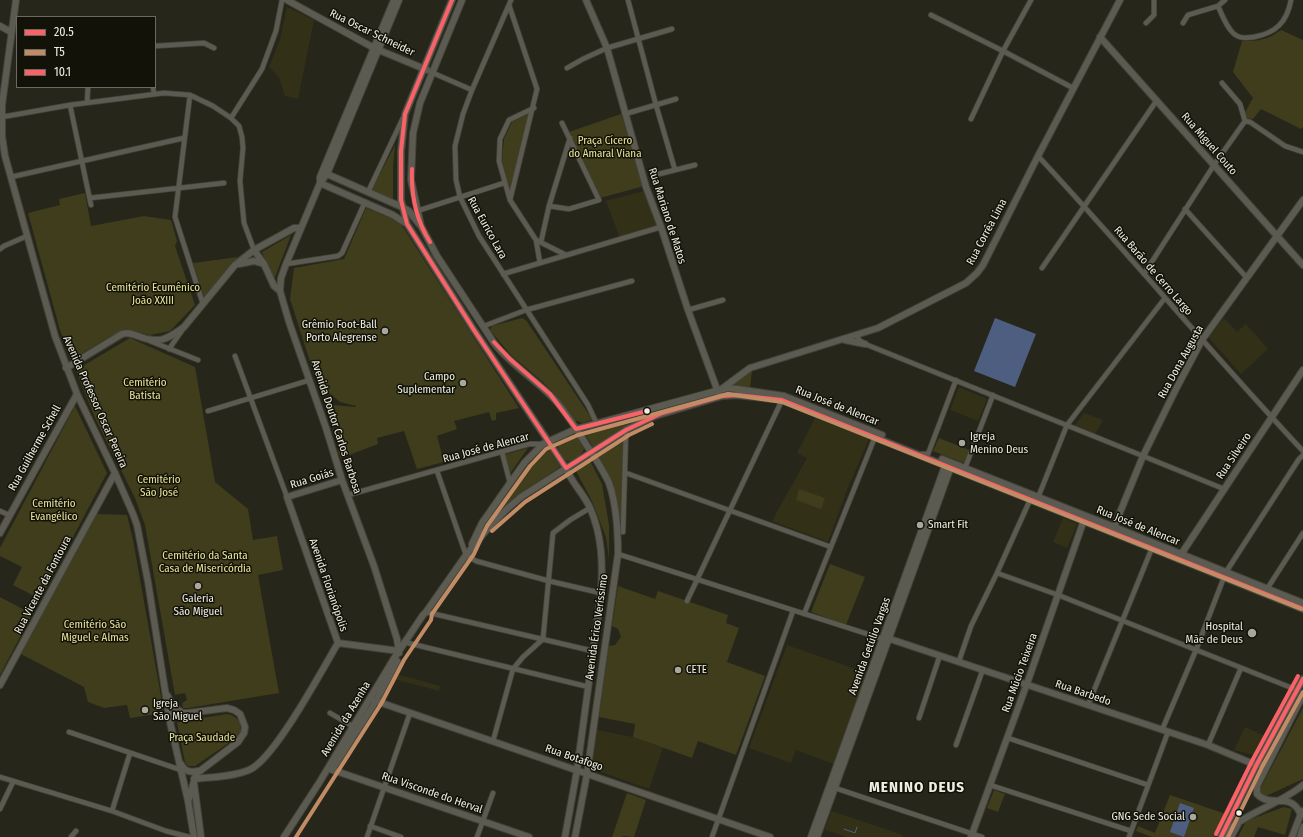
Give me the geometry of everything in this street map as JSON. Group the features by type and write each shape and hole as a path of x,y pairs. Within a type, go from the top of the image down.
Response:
{"main road":[{"name":"Avenida Professor Oscar Pereira","path":"16,0 2,117 1,136 5,156 54,336 77,394 115,473 137,525 148,582 170,722 188,801 194,837"},
{"name":"Rua Oscar Schneider","path":"287,0 377,49 432,73"},
{"name":"Avenida Doutor Carlos Barbosa","path":"394,0 377,49 327,174 320,183 286,264 281,278 280,291 342,480 374,566 399,654"},
{"name":"Avenida Doutor Carlos Barbosa","path":"320,183 320,177 399,0"},
{"path":"407,224 402,207 401,151 405,114 452,0"},
{"path":"421,226 417,212 412,180 413,133 420,103 462,0"},
{"name":"Rua Mariano de Matos","path":"586,0 607,48 646,187 718,392"},
{"name":"Rua Corrêa Lima","path":"710,399 750,368 878,328 966,283 977,273 983,265 1073,88 1120,0"},
{"path":"0,26 11,32"},
{"name":"Rua Miguel Couto","path":"1100,37 1303,265"},
{"path":"327,174 402,207 409,211 421,226"},
{"path":"320,183 393,215 407,224"},
{"name":"Rua Dona Augusta","path":"1114,527 1143,456 1202,340 1303,200"},
{"name":"Avenida Érico Veríssimo","path":"407,224 546,443 566,468 568,474 590,508 601,540 603,566 601,593 577,770 565,837"},
{"name":"Avenida Érico Veríssimo","path":"421,226 437,256 503,354 539,385 563,409 594,456 609,483 614,502 621,530 587,774 575,837"},
{"path":"66,368 122,334 130,333 149,341 163,340 175,334 184,327 235,265 254,250 294,228 301,228"},
{"path":"254,250 264,264 274,286 280,291"},
{"path":"235,265 249,261 264,264"},
{"path":"840,340 848,340 864,344"},
{"name":"Rua Silveiro","path":"1179,556 1303,370"},
{"name":"Rua José de Alencar","path":"546,443 576,429 718,392 727,388 783,398 885,436 1035,500 1114,527 1303,609"},
{"name":"Rua Guilherme Schell","path":"0,533 77,394"},
{"name":"Rua José de Alencar","path":"591,452 626,430 655,416 710,399 736,395 783,398 918,454 965,468 1035,500"},
{"path":"819,414 834,416"},
{"path":"869,430 875,437 885,436"},
{"name":"Avenida da Azenha","path":"467,553 482,523 525,462 546,443"},
{"name":"Avenida da Azenha","path":"289,837 423,615 467,553 489,527 508,508 522,497 591,452"},
{"name":"Avenida Getúlio Vargas","path":"817,837 832,789 949,464"},
{"name":"Rua Vicente da Fontoura","path":"0,685 115,473"},
{"name":"Rua Goiás","path":"287,497 342,480"},
{"name":"Avenida Florianópolis","path":"194,779 234,775 249,770 262,761 288,726 338,643 287,497"},
{"name":"Rua José de Alencar","path":"1085,518 1152,548 1179,556"},
{"name":"Rua Múcio Teixeira","path":"972,835 1027,685 1085,518"},
{"name":"Rua José de Alencar","path":"1225,575 1303,603"},
{"name":"Avenida da Azenha","path":"399,654 426,617 426,612"},
{"name":"Rua Barbedo","path":"886,639 959,661 1208,745 1257,764"},
{"path":"338,643 399,654"},
{"path":"1221,837 1257,764 1303,679"},
{"name":"Avenida Professor Oscar Pereira","path":"166,694 174,707 183,713"},
{"path":"1292,837 1302,811 1297,805 1290,802 1260,798 1256,794 1257,786 1268,762 1303,695"},
{"name":"Avenida da Azenha","path":"284,837 330,769 354,726 373,700"},
{"name":"Rua Botafogo","path":"373,700 770,837"},
{"path":"170,722 173,715 227,708 240,714 244,722 244,733 238,742 198,771 194,779 188,801"},
{"path":"178,758 182,766 187,771 198,771"},
{"path":"1257,764 1262,765 1268,762"},
{"name":"Rua Visconde do Herval","path":"330,769 529,837"},
{"path":"194,779 201,837"},
{"path":"1221,837 1244,818 1293,794 1303,786"},
{"name":"Avenida Getúlio Vargas","path":"811,837 832,789"},
{"path":"1231,837 1238,823"},
{"path":"1300,837 1303,827"}],"street":[{"path":"231,118 262,69 276,31 282,0"},
{"path":"628,0 675,170"},
{"path":"971,119 1003,51 1031,0"},
{"path":"1146,23 1154,15 1154,0"},
{"path":"1183,23 1188,15 1218,6 1225,0"},
{"path":"1218,6 1228,27 1234,34 1242,38 1249,38 1266,35 1273,31 1286,18 1291,0"},
{"path":"510,3 538,89 510,200"},
{"name":"Rua Eurico Lara","path":"510,3 463,114 455,146 456,180 460,198 479,236 588,405 598,424"},
{"path":"930,14 1073,88"},
{"path":"567,68 582,59 607,48 672,29"},
{"path":"156,46 204,42 214,48"},
{"name":"Rua Oscar Schneider","path":"432,73 472,90"},
{"path":"1222,83 1240,104 1245,121"},
{"path":"87,103 88,88"},
{"path":"153,88 154,94"},
{"path":"2,117 70,105 164,93 190,95 213,106 231,118 239,126 243,148 240,181 244,223 254,250"},
{"path":"190,95 175,216 203,304"},
{"path":"625,114 676,99"},
{"path":"1042,268 1157,100"},
{"path":"70,105 91,205"},
{"path":"534,108 509,120 500,139 499,161 510,200 538,241 566,255"},
{"path":"368,192 405,114"},
{"path":"1245,121 1250,122 1285,146 1303,152"},
{"path":"1144,274 1214,165 1245,121"},
{"path":"549,206 569,209 600,200 562,123"},
{"path":"11,177 184,138"},
{"path":"540,263 538,241 570,138"},
{"name":"Rua Barão de Cerro Largo","path":"1038,156 1303,451"},
{"path":"655,175 695,164"},
{"path":"90,198 224,183"},
{"path":"417,212 504,183"},
{"path":"286,264 338,256 342,253 364,202"},
{"path":"1185,209 1247,278"},
{"path":"503,274 661,227"},
{"path":"0,250 4,246 27,236"},
{"path":"484,326 526,310 632,281"},
{"path":"959,661 971,626 1035,500 1067,425 1165,298"},
{"path":"688,310 723,300"},
{"path":"170,349 184,327"},
{"path":"864,332 862,338 864,344"},
{"path":"857,335 859,340 864,344 1224,489"},
{"path":"149,341 198,360"},
{"name":"Avenida Florianópolis","path":"236,356 287,497"},
{"path":"208,411 310,380"},
{"path":"918,454 928,454 956,380"},
{"path":"965,468 993,395"},
{"path":"687,601 731,511 783,398"},
{"path":"621,530 626,473 626,430"},
{"path":"804,614 875,437"},
{"name":"Rua José de Alencar","path":"348,495 530,444 546,443"},
{"path":"502,452 510,483"},
{"path":"1129,837 1148,785 1165,731 1225,575 1303,455"},
{"path":"437,471 467,553 476,561 549,581 601,593"},
{"path":"626,473 830,547"},
{"path":"493,741 513,669 523,657 543,639 553,533 570,520 590,508"},
{"path":"0,510 9,516"},
{"path":"1267,589 1303,534"},
{"path":"1088,705 1152,548"},
{"path":"618,554 793,611 886,639"},
{"path":"997,573 1058,595 1297,690"},
{"path":"712,837 793,611"},
{"path":"426,612 593,651"},
{"path":"408,643 589,687"},
{"path":"919,718 940,655"},
{"path":"1208,745 1241,668"},
{"path":"956,745 983,670"},
{"path":"330,713 354,726"},
{"path":"366,837 410,713"},
{"path":"69,732 181,770"},
{"path":"1008,738 1148,785"},
{"path":"112,812 130,753"},
{"path":"0,777 112,812 166,831 189,837"},
{"path":"0,809 14,782"},
{"path":"990,785 1131,831"},
{"path":"832,789 982,837"},
{"path":"477,837 493,793"},
{"path":"370,826 401,837"},
{"path":"71,837 76,831"}],"shaded area":[{"path":"287,7 314,20 298,99 285,96 279,77 269,67 280,40"},
{"path":"644,191 657,226 620,238 606,201"},
{"path":"1224,318 1237,332 1246,324 1268,349 1241,374 1208,337"},
{"path":"959,387 987,399 978,421 950,410"},
{"path":"1084,413 1103,420 1095,434 1074,426"},
{"path":"815,418 869,439 847,490 828,542 772,521 807,458 797,453"},
{"path":"1063,518 1077,524 1067,548 1053,542"},
{"path":"787,645 867,673 834,764 796,750 791,763 749,748"},
{"path":"396,674 440,686 439,691 394,679"},
{"path":"1245,727 1267,737 1257,756 1234,750"},
{"path":"597,730 633,737 663,748 649,789 592,769"},
{"path":"831,811 903,835 902,837 847,837 825,830"}],"green space":[{"path":"1281,30 1303,40 1303,127 1301,129 1261,109 1253,119 1245,118 1244,114 1253,98 1233,72 1242,41 1263,39 1272,36"},
{"path":"529,114 510,191 502,161 504,139 512,122"},
{"name":"Praça Cícero do Amaral Viana","path":"621,114 644,186 600,198 569,132"},
{"path":"395,145 393,167 393,201 371,191"},
{"name":"Cemitério Ecumênico João XXIII","path":"85,193 91,226 144,216 171,220 177,241 175,246 195,305 170,331 150,335 126,329 109,337 71,360 60,330 28,213 60,205 59,199"},
{"name":"Grêmio Foot-Ball Porto Alegrense","path":"366,208 401,224 519,408 496,413 496,420 492,421 489,412 454,421 457,429 437,436 444,462 417,469 404,431 377,438 378,444 341,458 338,451 340,446 333,405 356,406 340,402 321,386 314,374 290,299 294,268 344,259"},
{"path":"291,235 275,277 272,277 262,252"},
{"path":"238,257 204,297 193,263"},
{"path":"522,318 526,320 592,420 582,423 575,420 544,383 511,355 490,330 492,326"},
{"name":"Cemitério da Santa Casa de Misericórdia","path":"130,338 195,367 215,482 248,509 253,540 277,536 283,570 258,575 279,693 188,708 183,708 182,703 187,700 185,693 175,695 145,525 135,498 95,418 76,370"},
{"path":"752,371 750,388 727,386"},
{"name":"Cemitério Evangélico","path":"75,406 107,473 40,599 13,585 22,567 0,556 0,548"},
{"path":"649,413 648,415 593,447 583,431"},
{"path":"572,434 578,438 584,449 578,457 568,461 562,456 559,450 558,442 560,439"},
{"path":"621,438 624,439 621,521 611,480 599,457 601,451"},
{"path":"939,438 969,450 964,463 933,451"},
{"path":"528,448 509,475 506,476 500,456"},
{"path":"548,448 560,467 516,496 486,526 486,523 512,484 528,465"},
{"path":"589,459 602,484 609,525 609,560 606,537 591,499 575,469"},
{"path":"799,489 825,498 821,509 796,500"},
{"name":"Cemitério São Miguel e Almas","path":"97,514 127,515 133,540 164,713 130,718 127,705 104,708 88,702 84,687 21,654"},
{"path":"830,564 865,577 846,625 811,612"},
{"name":"CETE","path":"618,586 655,599 658,591 728,615 726,623 739,628 727,662 765,676 736,755 698,741 692,758 633,737 635,724 599,717 609,646 615,645 621,637 618,629 612,626"},
{"path":"0,597 32,614 0,675"},
{"path":"1303,708 1303,779 1264,797 1259,791"},
{"name":"Praça Saudade","path":"227,714 237,719 239,722 241,728 239,736 195,766 188,766 185,762 177,722"},
{"path":"994,790 1005,794 998,812 987,808"},
{"path":"627,793 646,800 634,837 612,837"},
{"name":"GNG Sede Social","path":"1170,795 1226,814 1215,837 1152,837 1136,831 1138,826 1155,833"},
{"path":"1284,807 1292,809 1285,835 1258,827 1254,837 1238,837 1246,821"}],"water":[{"path":"995,318 1036,334 1015,387 974,371"},
{"path":"1180,803 1194,808 1184,837 1170,832"}],"waterway":[{"path":"844,829 855,833 857,827"}],"transit line":[{"name":"20.5","path":"452,0 405,114 401,151 401,200 407,224 474,330 566,468 626,430 662,413 722,396 736,395 782,400 1303,609"},
{"name":"20.5","path":"412,169 412,188 415,207 421,225 430,242"},
{"name":"20.5","path":"494,342 510,359 550,394 576,429 647,411"},
{"name":"T5","path":"296,837 381,704 404,660 431,620 432,614 474,554 487,526 530,466 546,449 578,435 728,394 782,402 1301,609"},
{"name":"T5","path":"492,531 525,502 629,435 652,424"},
{"name":"10.1","path":"1216,834 1252,761 1298,676"},
{"name":"20.5","path":"1221,837 1257,764 1303,679"},
{"name":"T5","path":"1228,837 1262,767 1303,692"}],"place":[{"name":"Grêmio Foot-Ball Porto Alegrense","path":"385,331"},
{"name":"Campo Suplementar","path":"463,383"},
{"name":"Igreja Menino Deus","path":"962,443"},
{"name":"Smart Fit","path":"920,525"},
{"name":"Galeria São Miguel","path":"198,586"},
{"name":"Hospital Mãe de Deus","path":"1252,633"},
{"name":"CETE","path":"678,670"},
{"name":"Igreja São Miguel","path":"145,710"},
{"name":"GNG Sede Social","path":"1193,817"}],"district":[{"name":"MENINO DEUS","path":"917,788"}],"park label":[{"name":"Cemitério Batista","path":"145,389"},
{"name":"Cemitério São José","path":"159,486"}]}
